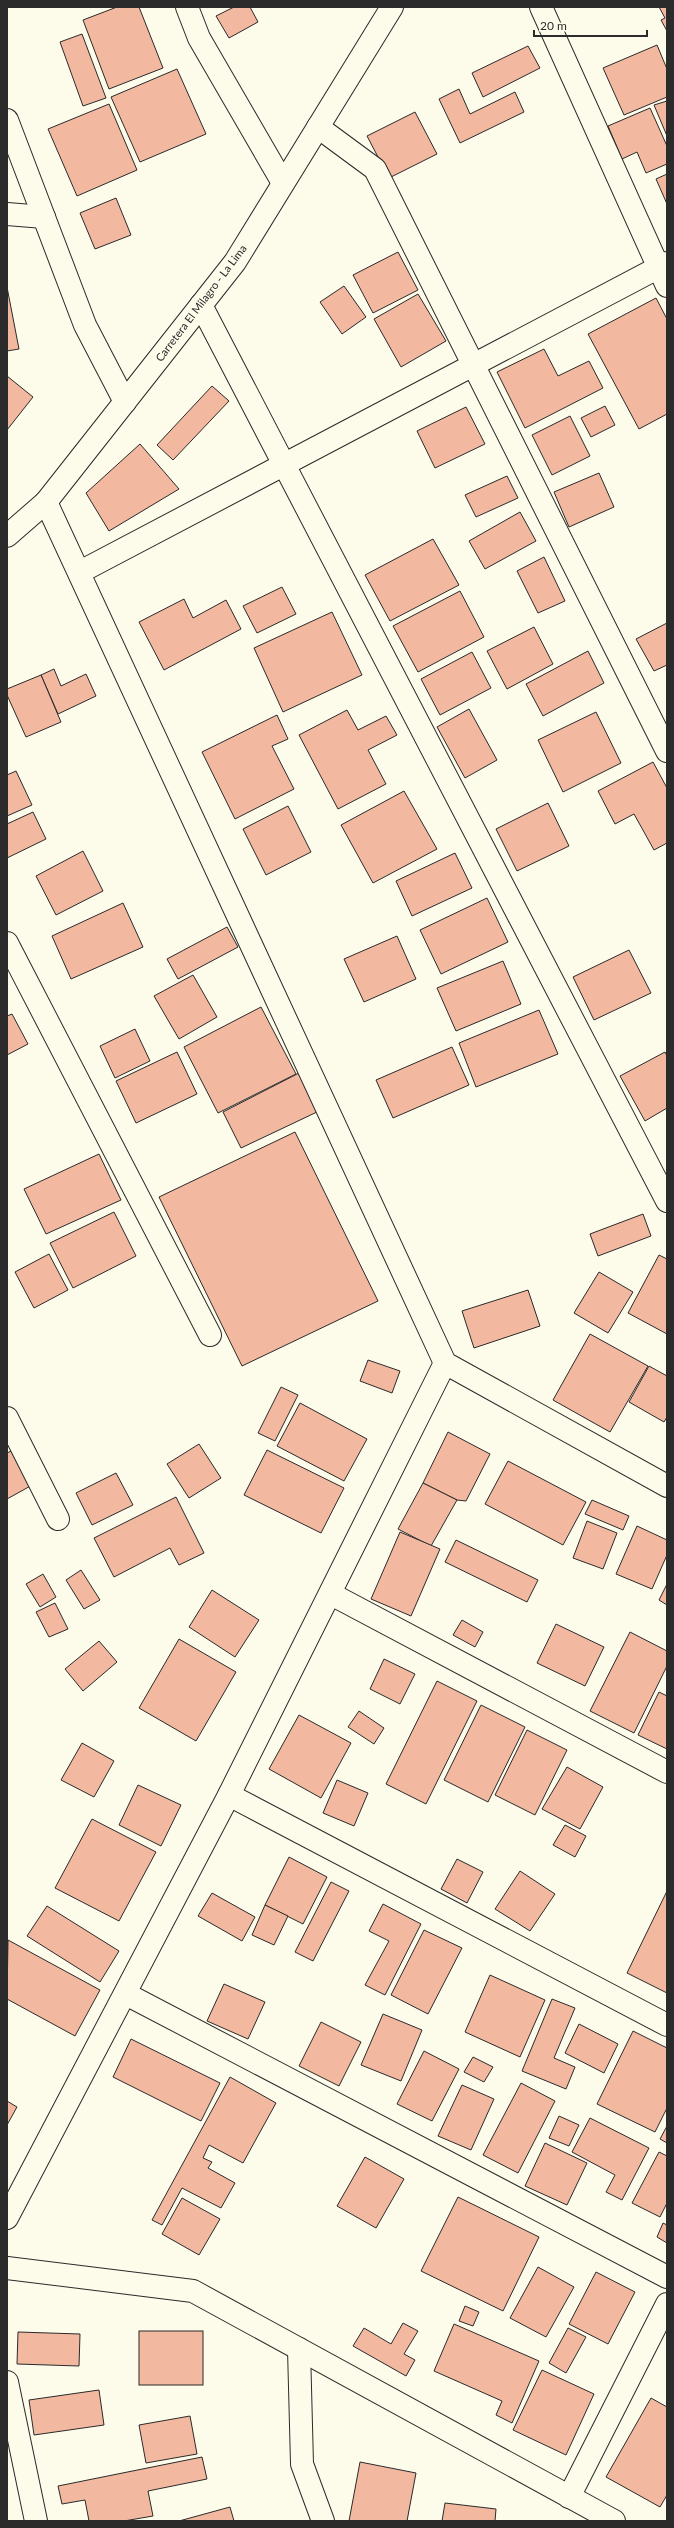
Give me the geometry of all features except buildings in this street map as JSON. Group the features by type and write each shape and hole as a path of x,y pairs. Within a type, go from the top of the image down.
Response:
{"street":[{"path":"187,7 200,38 283,183"},
{"name":"Carretera El Milagro - La Lima","path":"7,536 46,502 235,262 392,7"},
{"path":"80,572 283,467 472,366 664,272 541,7"},
{"path":"7,120 84,326 125,402"},
{"path":"318,127 375,169 472,366 667,751"},
{"path":"7,214 44,217"},
{"path":"201,305 283,467 667,1201"},
{"path":"46,502 80,572 445,1363 667,1486"},
{"path":"7,943 210,1335"},
{"path":"7,2218 126,1994 229,1795 331,1594 445,1363"},
{"path":"7,1418 58,1519"},
{"path":"331,1594 667,1772"},
{"path":"229,1795 667,2025"},
{"path":"126,1994 667,2277"},
{"path":"7,2268 193,2291 614,2521"},
{"path":"569,2497 667,2304"},
{"path":"299,2349 302,2464 323,2521"},
{"path":"7,2382 36,2521"}]}
